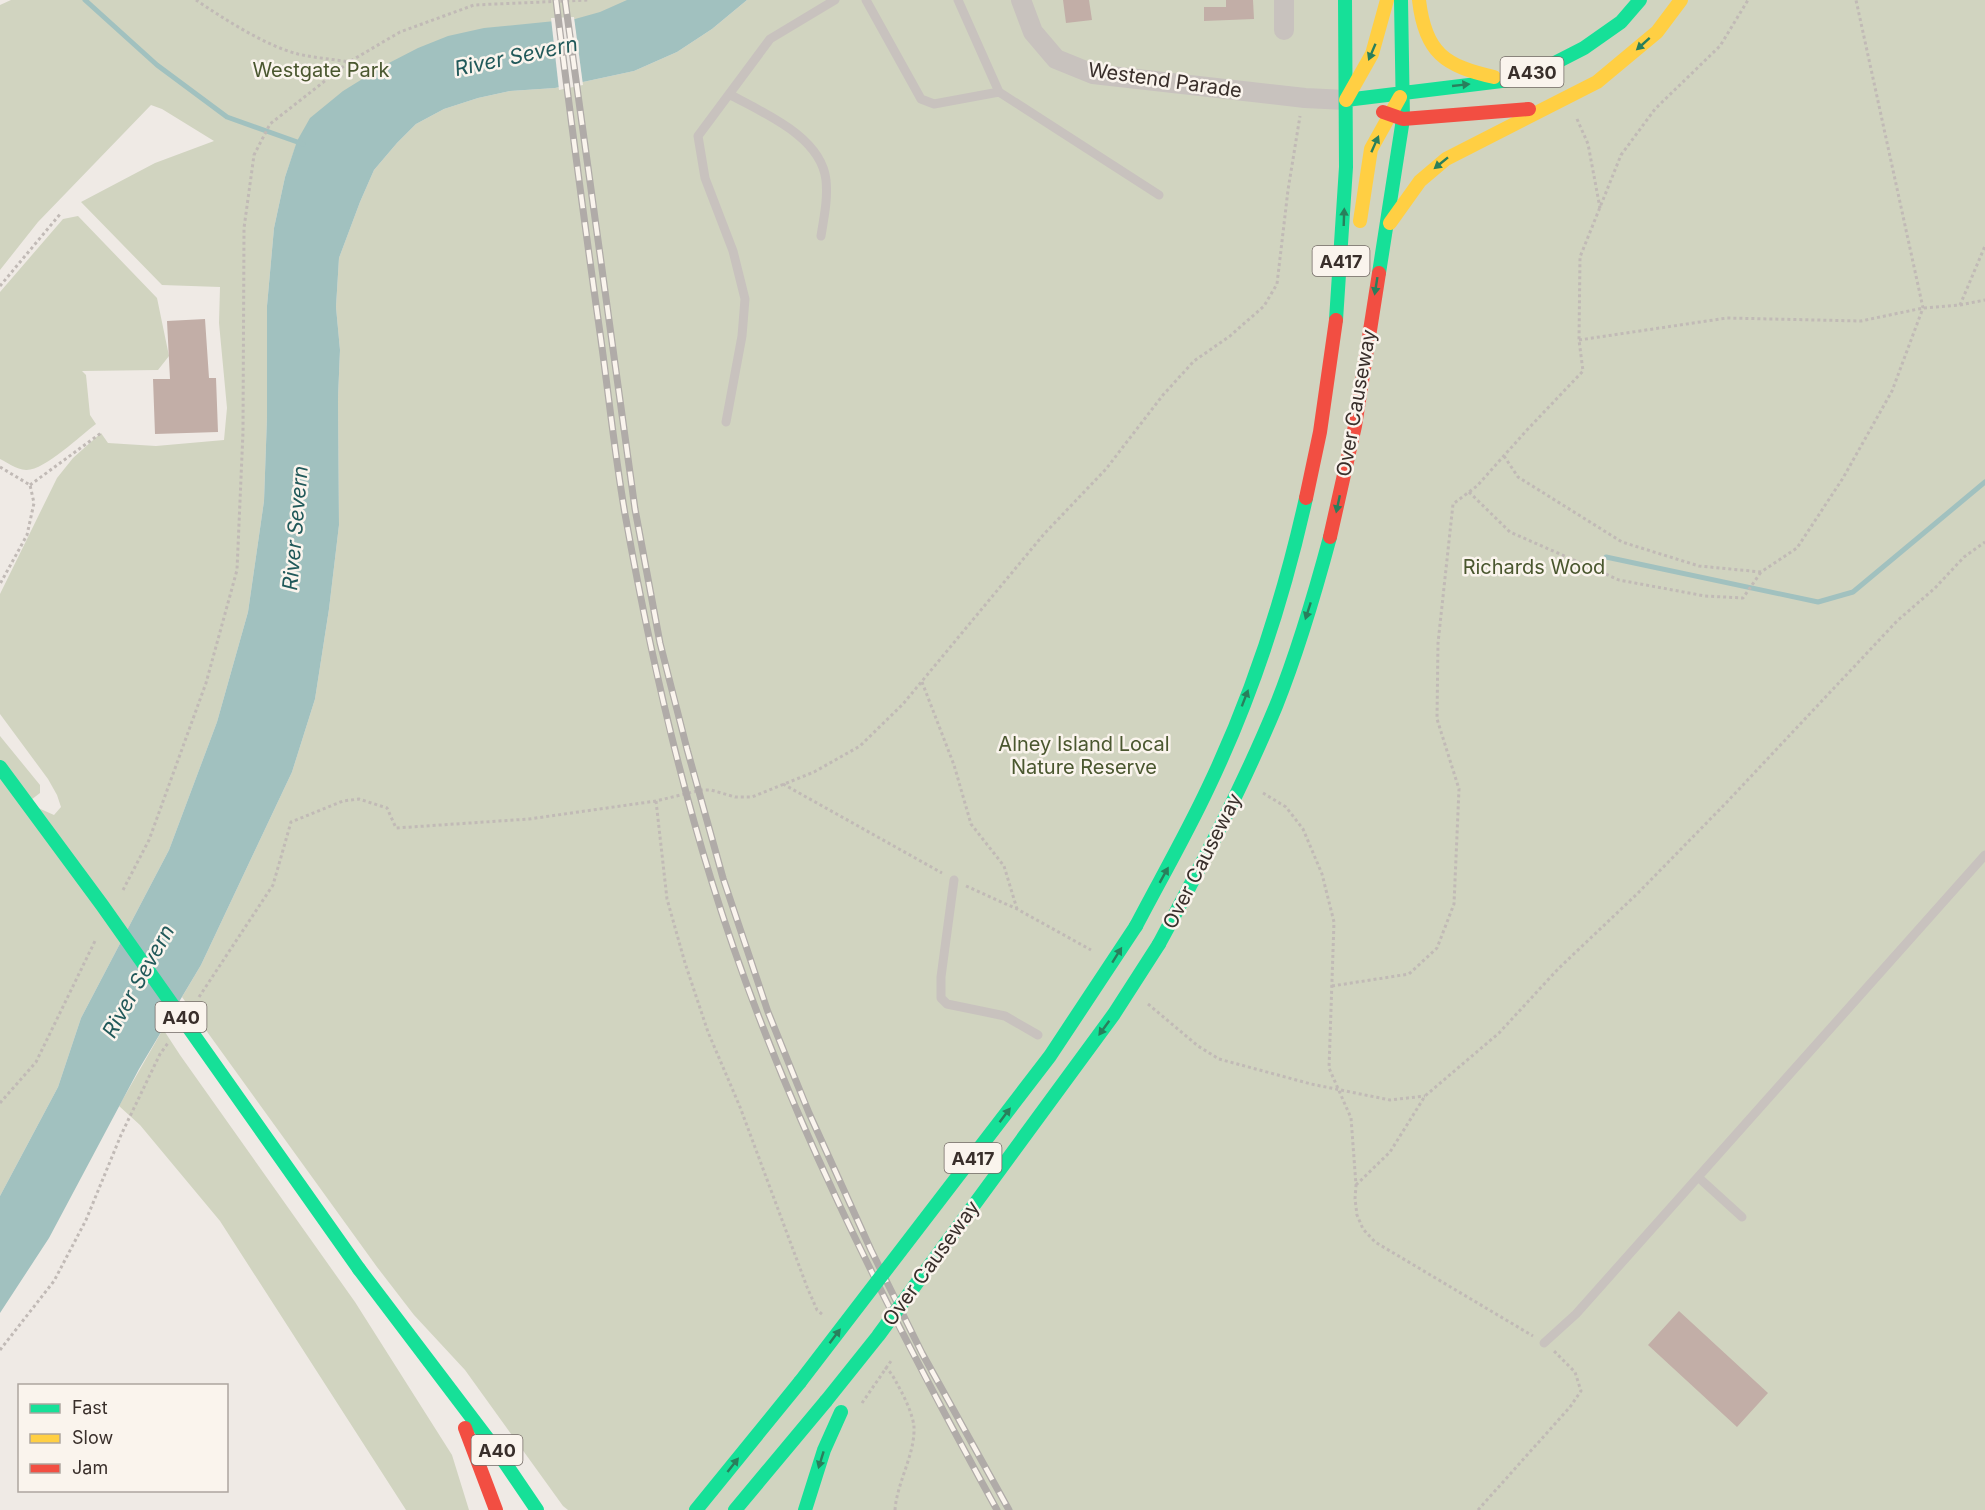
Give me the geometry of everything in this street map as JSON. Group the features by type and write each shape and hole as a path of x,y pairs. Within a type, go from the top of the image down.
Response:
{"main road":[{"name":"A417","path":"1346,0 1346,100"},
{"name":"A417","path":"1346,100 1372,54 1387,0"},
{"name":"A417","path":"1401,0 1403,92"},
{"path":"1419,0 1419,13 1423,25 1434,49 1442,58 1476,74 1510,80"},
{"name":"A430","path":"1403,92 1510,80 1547,67 1584,48 1621,22 1640,0"},
{"name":"A430","path":"1387,228 1420,181 1446,159 1597,82 1657,32 1681,0"},
{"path":"1346,100 1403,92"},
{"name":"Over Causeway","path":"735,1510 878,1336 1114,1014 1159,944 1222,826 1276,705 1317,585 1336,513 1355,426 1387,228 1396,116 1403,92"},
{"name":"A430","path":"1346,100 1396,116 1549,107"},
{"name":"Over Causeway","path":"696,1510 800,1382 1050,1056 1136,926 1194,818 1217,768 1258,665 1301,523 1322,421 1330,365 1344,225 1346,100"},
{"name":"A417","path":"1357,240 1371,149 1396,116"},
{"name":"A417","path":"1330,365 1343,330 1353,262"},
{"name":"A40","path":"0,767 102,905 359,1269 497,1451 537,1510"},
{"path":"1217,768 1243,781"},
{"path":"856,1386 878,1336"},
{"name":"A40","path":"453,1395 496,1510"},
{"path":"805,1510 824,1450 844,1408"}],"street":[{"name":"Westend Parade","path":"1020,0 1033,32 1056,59 1093,74 1305,98 1346,100"},
{"path":"1284,0 1284,30"}],"lane":[{"path":"726,422 742,336 745,299 733,251 705,178 698,136 770,39 835,0"},
{"path":"866,0 921,99 934,104 999,92"},
{"path":"958,0 999,92 1159,195"},
{"path":"729,94 798,134 817,156 826,178 826,203 821,236"},
{"path":"1544,1343 1576,1314 1985,855"},
{"path":"954,880 941,977 941,998 947,1004 1005,1016 1038,1035"},
{"path":"1698,1177 1742,1217"}],"path":[{"path":"196,0 225,19 297,54 349,62"},
{"path":"474,5 477,0"},
{"path":"118,898 149,840 206,683 237,570 243,432 244,228 254,155 270,124 349,62 400,32 474,5 522,1 588,0"},
{"path":"1332,986 1409,974 1437,948 1454,904 1459,789 1437,719 1438,643 1453,504 1477,486 1583,371 1579,340 1580,257 1621,154 1655,109 1720,46 1748,0"},
{"path":"1469,492 1510,532 1619,580 1705,596 1743,598 1761,572 1797,548 1843,478 1892,391 1923,308 1856,0"},
{"path":"198,999 273,885 291,822 343,801 359,799 387,808 396,828 529,819 656,801 701,790 711,790 735,797 752,797 814,772 860,746 903,705 1044,534 1106,469 1178,378 1194,361 1230,336 1264,306 1277,284 1296,132 1305,98"},
{"path":"1569,122 1576,118 1588,144 1600,210"},
{"path":"0,286 61,213"},
{"path":"1960,305 1985,246"},
{"path":"1579,340 1727,318 1861,321 1923,308 1985,300"},
{"path":"30,485 101,433"},
{"path":"1504,456 1518,477 1622,542 1699,566 1761,572"},
{"path":"0,467 30,485 34,502 27,535 0,584"},
{"path":"1356,1185 1390,1152 1425,1096 1499,1033 1558,969 1638,893 1718,811 1897,621 1935,588 1964,557 1985,542"},
{"path":"922,682 954,765 971,824 1004,866 1017,909"},
{"path":"1243,781 1286,807 1303,829 1322,874 1334,922 1329,1068 1351,1118 1355,1199 1357,1215 1363,1229 1375,1242 1544,1343 1575,1372 1581,1391 1570,1407 1478,1510"},
{"path":"783,784 954,880 1017,909 1097,954"},
{"path":"656,801 667,899 685,963 708,1032 740,1107 807,1287 817,1310 826,1317"},
{"path":"0,1103 36,1062 97,937"},
{"path":"1145,1001 1198,1046 1219,1059 1311,1084 1390,1100 1425,1096"},
{"path":"0,1350 54,1281 86,1220 121,1135 160,1054 173,1036"},
{"path":"883,1365 891,1372 904,1396 914,1426 910,1454 895,1510"}],"green space":[{"name":"Westgate Park","path":"11,0 682,0 297,142 285,177 274,228 267,306 264,501 248,612 217,722 169,850 81,1018 58,1087 0,1196 0,736 40,785 40,793 27,803 54,815 61,807 48,779 0,714 0,594 57,478 73,458 101,433 108,443 156,446 224,440 227,408 219,323 220,287 162,285 81,202 155,163 214,141 162,109 151,105 38,222 0,270 0,5"},
{"name":"Alney Island Local Nature Reserve","path":"747,0 1985,0 1985,1510 568,1510 563,1506 465,1370 414,1315 377,1267 182,997 201,965 292,772 315,699 339,525 340,350 336,307 339,258 374,170 416,124 444,109 510,91 555,88 634,71 677,52 712,29"},
{"path":"78,216 157,298 169,356 158,370 82,371 86,375 90,415 96,424 62,452 34,469 26,470 0,459 0,292 63,219"},
{"path":"163,1029 355,1302 452,1455 469,1510 406,1510 220,1221 140,1125 119,1106"}],"water":[{"name":"River Severn","path":"627,0 747,0 712,29 677,52 634,71 555,88 510,91 444,109 416,124 374,170 339,258 336,307 340,350 339,525 315,699 292,772 201,965 139,1069 49,1238 0,1313 0,1196 58,1087 81,1018 169,850 217,722 248,612 264,501 267,306 274,228 285,177 297,141 310,118 343,91 418,48 448,36 484,28 575,19 600,12"}],"pier":[{"path":"574,17 583,85 559,90 551,18"}],"building":[{"path":"1063,0 1089,0 1092,20 1066,23"},
{"path":"1226,0 1253,0 1254,19 1204,21 1204,7 1226,7"},
{"path":"205,319 209,378 216,378 218,432 155,434 153,379 170,379 167,321"},
{"path":"1679,1311 1768,1393 1737,1427 1648,1345"}],"waterway":[{"path":"85,0 157,65 227,117 303,144"},
{"path":"1606,557 1818,602 1853,592 1985,482"}],"railway":[{"path":"556,0 625,514 662,698 711,879 738,961 802,1123 876,1280 997,1510"},
{"path":"565,0 635,509 660,643 723,878 768,1012 809,1113 871,1250 922,1353 1009,1510"}],"traffic: fast":[{"path":"1336,320 1346,167 1345,0"},
{"path":"1379,273 1403,119 1401,0"},
{"path":"1346,100 1510,80 1547,67 1584,48 1621,22 1640,0"},
{"path":"1136,926 1200,806 1239,718 1277,609 1306,498"},
{"path":"1159,944 1220,826 1276,706 1306,622 1330,537"},
{"path":"0,767 102,905 359,1269"},
{"path":"800,1382 1050,1056 1136,926"},
{"path":"826,1401 878,1336 1114,1014 1159,944"},
{"path":"359,1269 497,1451 537,1510"},
{"path":"696,1510 800,1382"},
{"path":"735,1510 826,1401"},
{"path":"805,1510 824,1450 841,1412"}],"traffic: slow":[{"path":"1346,100 1372,54 1387,0"},
{"path":"1419,0 1426,33 1440,54 1462,68 1494,77"},
{"path":"1390,223 1420,181 1446,159 1597,82 1657,32 1681,0"},
{"path":"1360,221 1371,149 1400,97"}],"traffic: jam":[{"path":"1383,112 1403,119 1529,109"},
{"path":"1330,537 1355,426 1379,273"},
{"path":"1306,498 1320,432 1336,320"},
{"path":"465,1428 496,1510"}],"park label":[{"name":"Richards Wood","path":"1534,567"}]}
